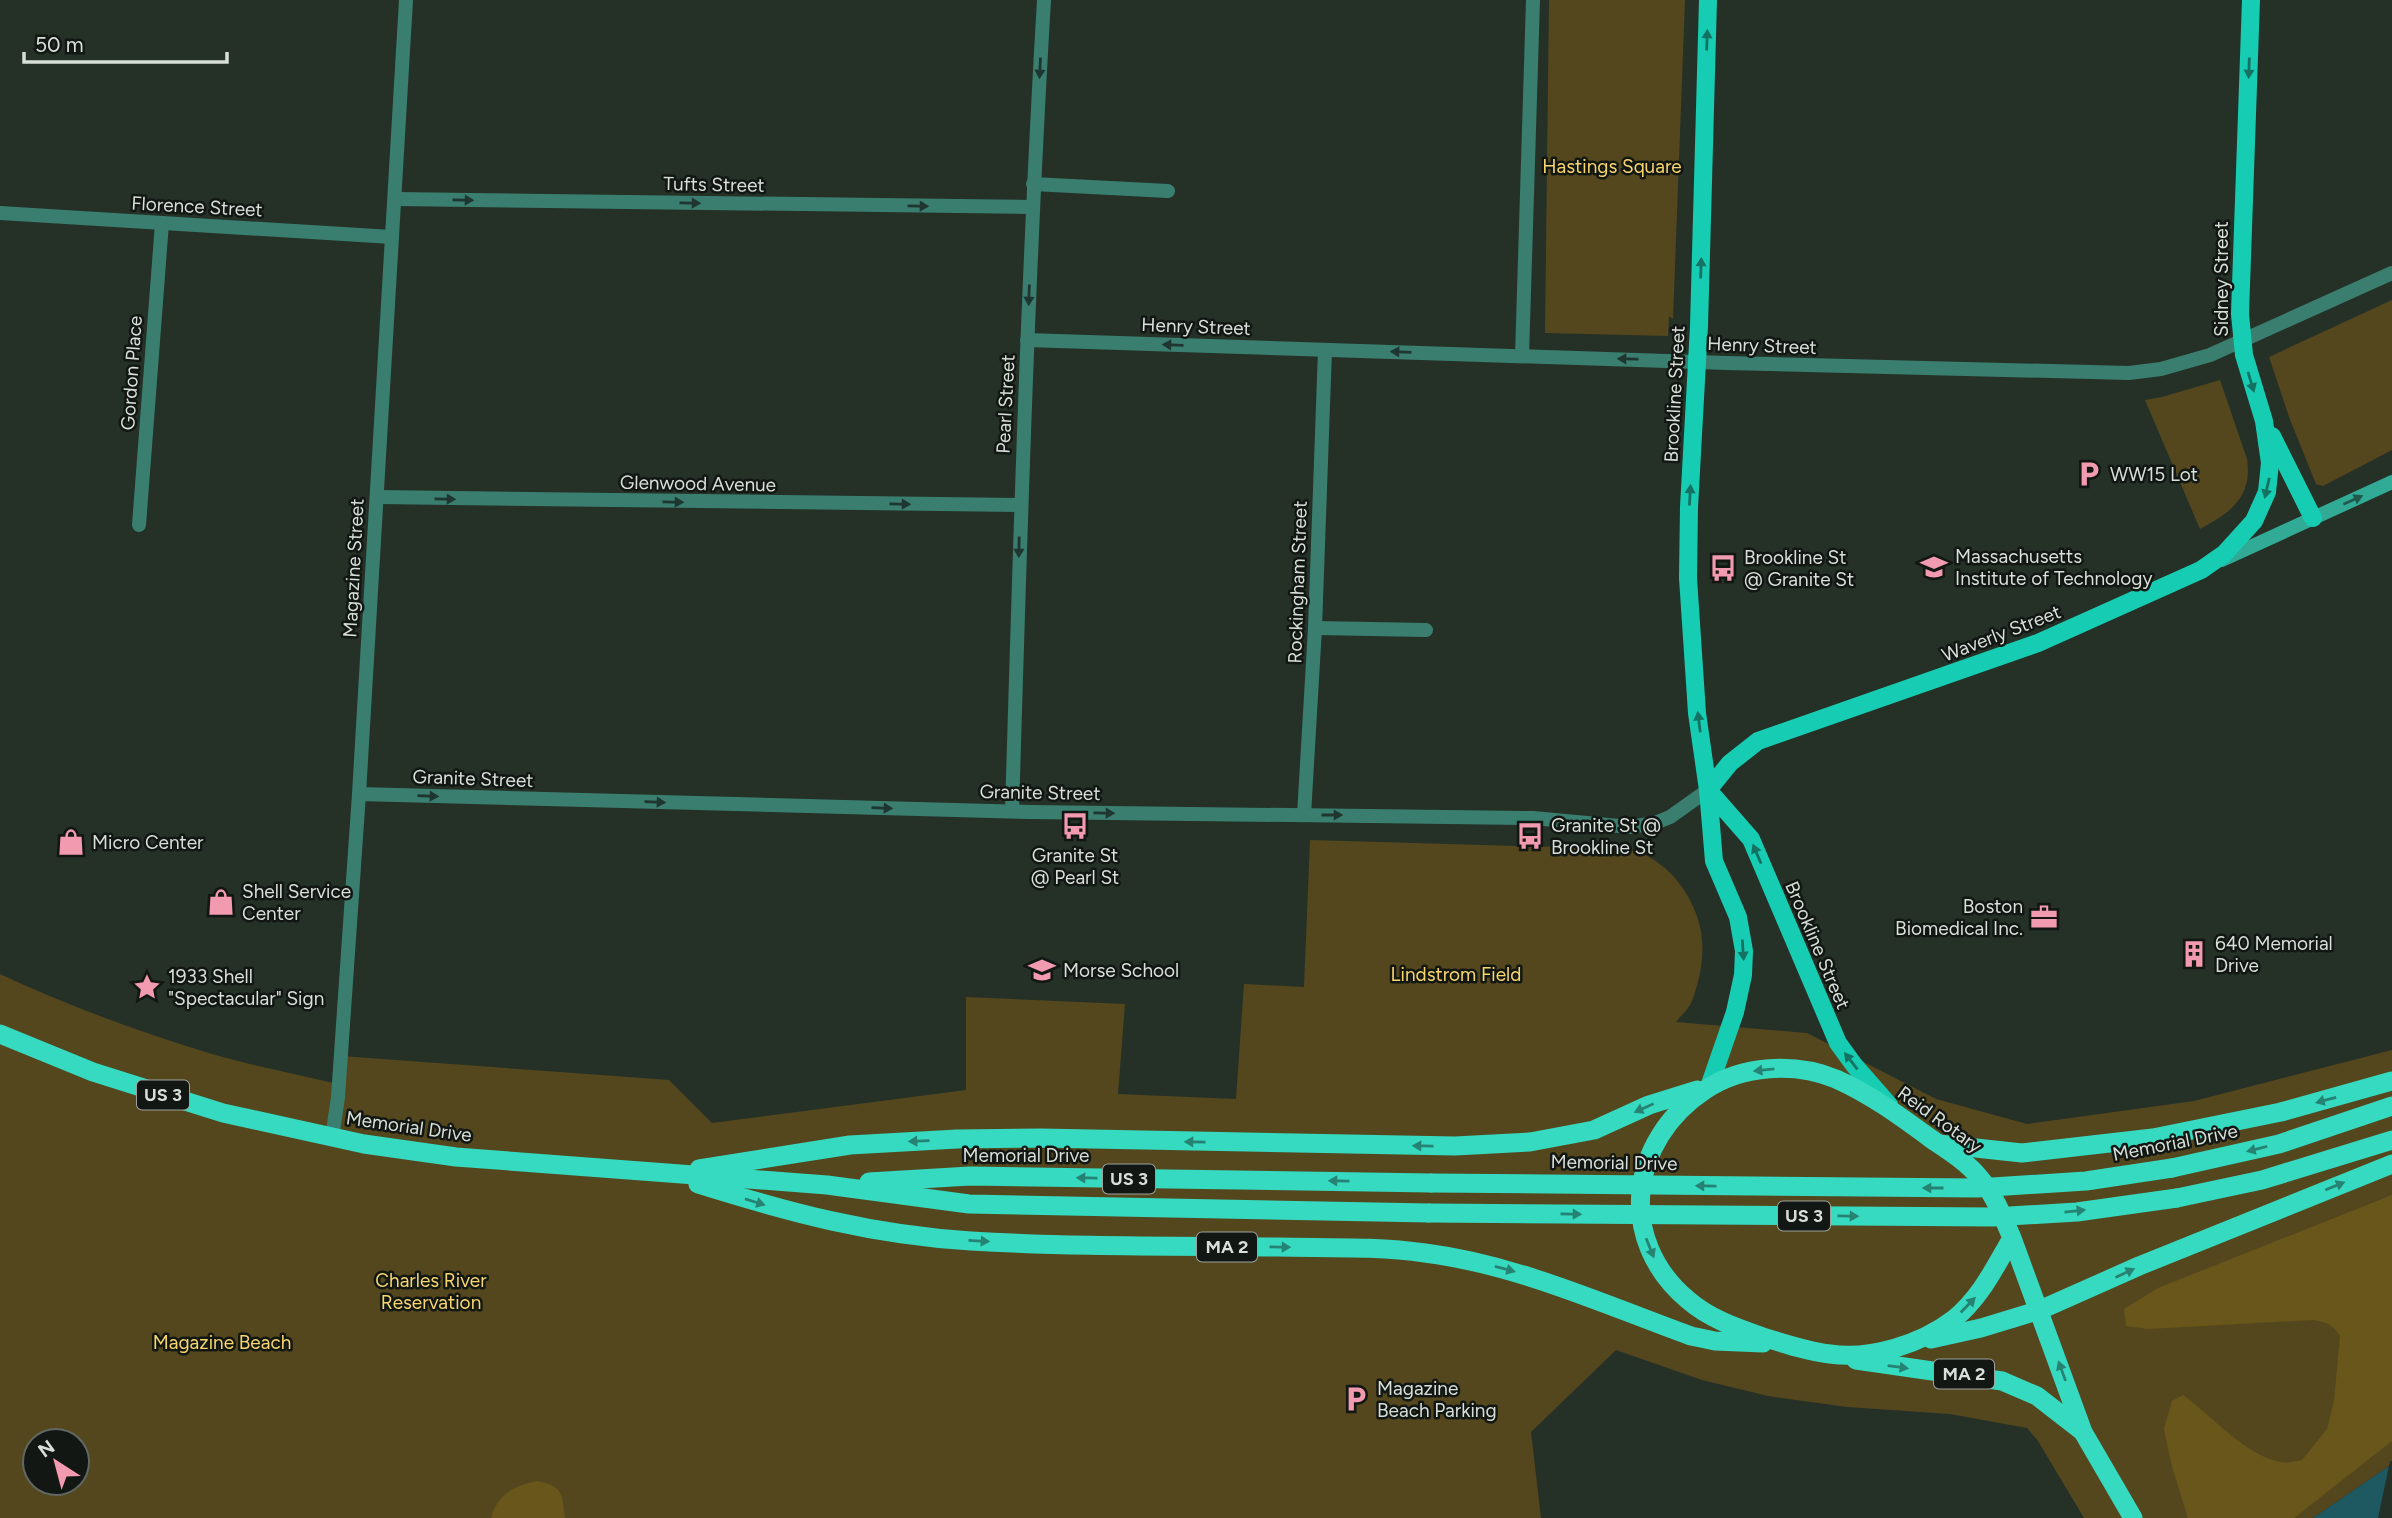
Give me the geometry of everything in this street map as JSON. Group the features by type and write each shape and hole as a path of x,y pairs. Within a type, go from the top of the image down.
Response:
{"highway":[{"name":"Memorial Drive","path":"0,1034 151,1091 223,1113 331,1138 456,1157 827,1185 970,1204 1429,1213 1993,1217 2077,1212 2177,1198 2274,1177 2392,1140"},
{"name":"Reid Rotary","path":"1768,1069 1802,1070 1843,1082 1895,1112 1981,1179 2012,1238 1978,1295 1962,1311 1932,1333 1889,1349 1862,1354 1831,1354 1781,1343 1719,1320 1688,1300 1673,1286 1660,1267 1645,1235 1639,1199 1646,1161 1656,1141 1671,1118 1693,1097 1709,1087 1748,1072 1768,1069"},
{"path":"1939,1144 2022,1153 2153,1138 2281,1112 2392,1081"},
{"name":"MA 2","path":"667,1175 813,1150 922,1140 1041,1138 1441,1146 1530,1142 1594,1130 1649,1105 1709,1087"},
{"name":"Memorial Drive","path":"827,1185 970,1176 1978,1188 2086,1181 2172,1168 2279,1144 2392,1106"},
{"path":"1889,1349 1981,1328 2040,1310 2152,1261 2392,1164"},
{"name":"MA 2","path":"667,1175 829,1222 920,1236 1041,1244 1356,1248 1427,1253 1474,1261 1542,1279 1691,1336 1729,1342 1781,1343"},
{"name":"MA 2","path":"2012,1238 2083,1432 2133,1518"},
{"name":"MA 2","path":"1831,1354 1886,1366 1980,1376 2002,1381 2037,1396 2083,1432"}],"main road":[{"name":"Brookline Street","path":"1708,0 1699,326 1688,578 1697,713 1708,790 1714,861 1738,917 1744,951 1743,975 1735,1012 1709,1087"},
{"name":"Sidney Street","path":"2201,570 2235,544 2254,521 2267,492 2270,463 2264,421 2241,342 2239,303 2251,0"},
{"path":"2264,421 2313,518"},
{"name":"Waverly Street","path":"1708,790 1730,763 1758,741 2014,652 2392,482"},
{"name":"Brookline Street","path":"1708,790 1751,839 1838,1043 1895,1112"}],"street":[{"name":"Magazine Street","path":"331,1138 338,1097 359,794 407,0"},
{"name":"Pearl Street","path":"1012,811 1020,505 1033,184 1044,0"},
{"path":"1522,356 1532,0"},
{"path":"1033,184 1168,191"},
{"name":"Tufts Street","path":"395,199 1032,208"},
{"name":"Florence Street","path":"0,213 392,237"},
{"name":"Gordon Place","path":"139,526 162,223"},
{"name":"Henry Street","path":"1027,340 1696,362 2145,372 2177,365 2241,342 2392,273"},
{"name":"Rockingham Street","path":"1304,815 1315,628 1325,350"},
{"name":"Glenwood Avenue","path":"377,497 1020,505"},
{"path":"1315,628 1426,630"},
{"name":"Granite Street","path":"359,794 1012,811 1534,818 1630,827 1661,821 1708,790"}],"green space":[{"name":"Hastings Square","path":"1549,0 1685,0 1673,319 1669,316 1668,336 1545,333"},
{"path":"2392,300 2392,450 2323,486 2316,484 2269,357"},
{"path":"2220,380 2247,459 2248,472 2243,494 2237,502 2221,517 2200,529 2145,400"},
{"name":"Charles River Reservation","path":"1310,840 1627,849 1641,853 1666,869 1685,891 1698,918 1702,949 1699,976 1691,1004 1676,1022 1807,1033 1936,1099 2027,1124 2194,1101 2392,1050 2392,1464 2313,1518 2084,1518 2038,1441 2027,1428 1950,1414 1847,1407 1768,1396 1702,1380 1616,1350 1531,1432 1541,1518 0,1518 0,974 78,1008 185,1046 338,1084 341,1056 669,1080 712,1123 966,1090 966,997 1125,1004 1118,1094 1236,1099 1244,984 1304,987"}],"shaded area":[{"path":"2392,1195 2392,1441 2294,1518 2188,1518 2172,1467 2164,1429 2172,1401 2183,1395 2241,1443 2267,1458 2282,1463 2302,1460 2327,1429 2334,1401 2340,1336 2328,1324 2313,1320 2148,1329 2126,1326 2124,1309 2158,1288"},
{"path":"537,1481 557,1489 565,1518 491,1518 498,1503 508,1492"}],"water":[{"path":"2392,1464 2392,1518 2313,1518"}],"pier":[{"path":"2390,1461 2392,1518 2378,1518"}],"place":[{"name":"WW15 Lot","path":"2089,474"},
{"name":"Massachusetts Institute of Technology","path":"1934,567"},
{"name":"Brookline St @ Granite St","path":"1723,568"},
{"name":"Granite St @ Pearl St","path":"1075,826"},
{"name":"Granite St @ Brookline St","path":"1530,836"},
{"name":"Micro Center","path":"71,842"},
{"name":"Shell Service Center","path":"221,902"},
{"name":"Boston Biomedical Inc.","path":"2044,917"},
{"name":"640 Memorial Drive","path":"2194,954"},
{"name":"Morse School","path":"1042,970"},
{"name":"1933 Shell \"Spectacular\" Sign","path":"147,987"},
{"name":"Magazine Beach Parking","path":"1356,1399"}],"park label":[{"name":"Lindstrom Field","path":"1456,974"},
{"name":"Magazine Beach","path":"222,1342"}]}
